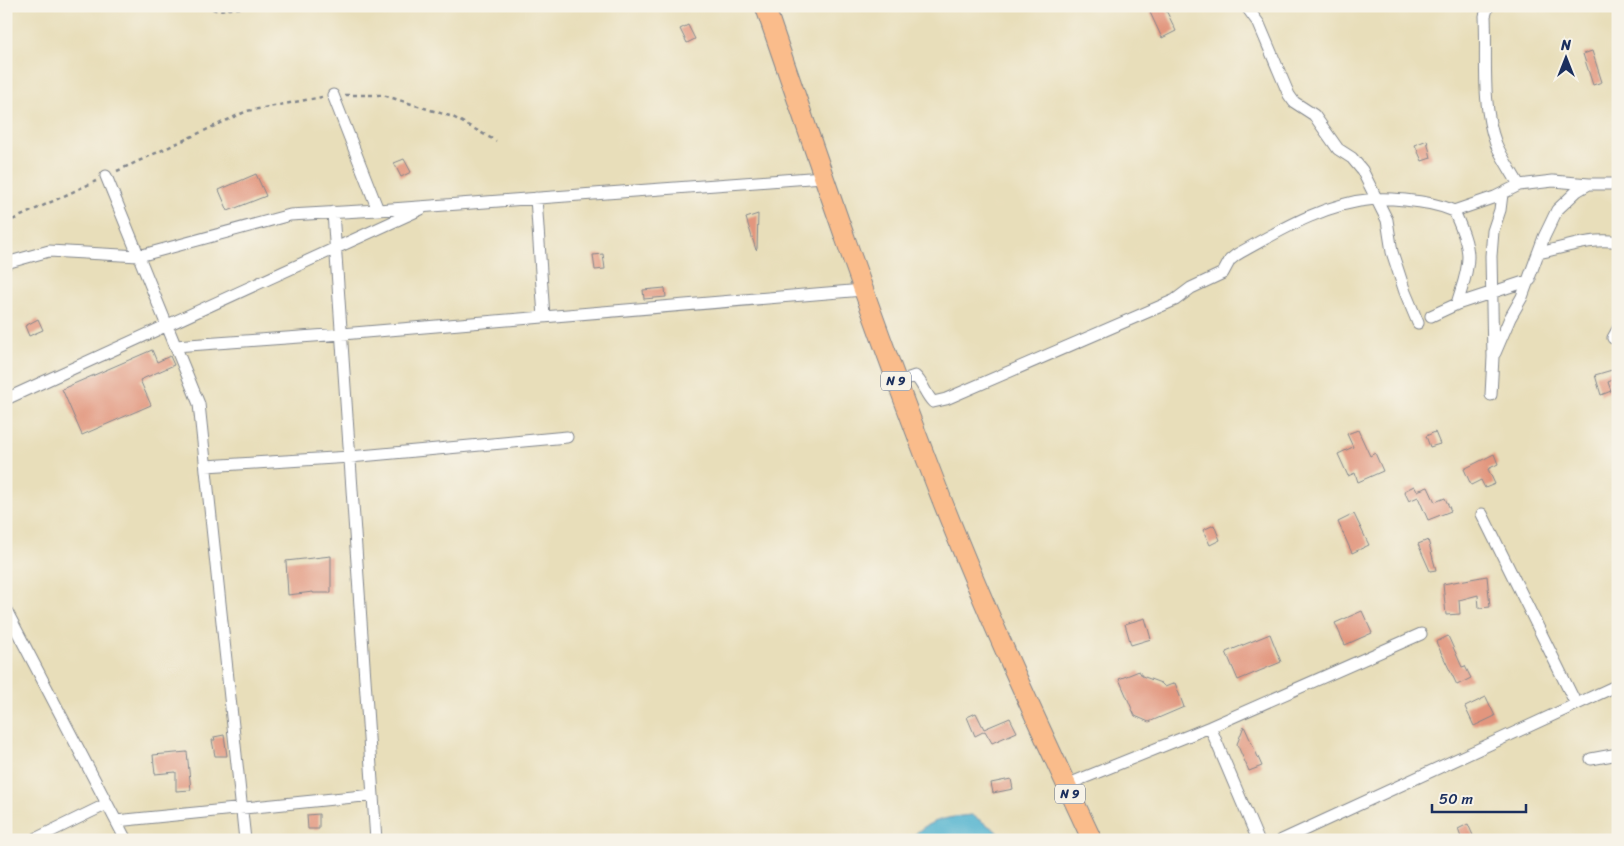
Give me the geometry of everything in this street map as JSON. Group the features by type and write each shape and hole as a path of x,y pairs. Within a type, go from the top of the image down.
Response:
{"main road":[{"name":"N 9","path":"765,6 863,290 933,479 995,629 1092,840"}],"street":[{"path":"1246,6 1259,24 1289,96 1294,102 1314,115 1338,149 1352,158 1362,170 1387,220 1392,252 1418,324"},
{"path":"1488,6 1485,16 1488,116 1497,145 1520,185"},
{"path":"333,95 378,210"},
{"path":"106,176 199,404 245,840"},
{"path":"6,263 49,251 139,256 290,215 824,177"},
{"path":"897,382 915,376 919,379 926,395 933,402 946,399 1175,300 1191,288 1223,273 1230,260 1236,255 1310,216 1337,206 1375,199 1427,203 1440,205 1454,211 1502,194 1520,185 1553,181 1618,184"},
{"path":"1493,357 1510,318 1530,280 1538,253 1557,210 1577,191 1589,184"},
{"path":"1491,395 1493,357 1491,256 1493,231 1500,210 1502,194"},
{"path":"536,198 544,317"},
{"path":"6,399 427,206"},
{"path":"1454,211 1463,234 1468,256 1467,273 1457,304"},
{"path":"334,212 376,840"},
{"path":"1538,253 1585,243 1608,240 1618,242"},
{"path":"1431,316 1457,304 1530,280"},
{"path":"175,346 342,334 863,290"},
{"path":"206,466 350,456 567,437"},
{"path":"1482,514 1576,704"},
{"path":"6,610 126,840"},
{"path":"1066,785 1210,727 1421,634"},
{"path":"1282,840 1618,685"},
{"path":"1210,727 1258,840"},
{"path":"1591,759 1618,754"},
{"path":"116,821 373,795"},
{"path":"33,840 107,804"}],"path":[{"path":"204,6 216,10 264,6"},
{"path":"6,223 247,111 333,95 383,95 453,117 496,141"}],"water":[{"path":"972,815 995,830 1003,840 910,840 916,833 930,824 954,817"}],"building":[{"path":"1147,6 1164,6 1176,31 1162,38"},
{"path":"688,25 695,39 687,43 680,29"},
{"path":"1592,51 1602,82 1593,85 1583,54"},
{"path":"1427,140 1431,158 1422,161 1415,145"},
{"path":"404,159 411,172 401,177 394,163"},
{"path":"256,174 266,196 228,211 219,190"},
{"path":"758,214 757,249 756,250 746,218"},
{"path":"603,254 605,269 595,270 593,255"},
{"path":"665,288 666,297 644,299 643,290"},
{"path":"38,319 43,330 29,336 25,326"},
{"path":"152,350 157,362 170,356 174,365 140,380 151,405 82,435 62,389"},
{"path":"1612,370 1615,379 1608,382 1611,391 1601,395 1595,375"},
{"path":"1358,430 1370,456 1375,453 1383,471 1358,482 1355,473 1348,476 1338,454 1353,447 1347,434"},
{"path":"1435,432 1440,444 1430,447 1426,436"},
{"path":"1494,454 1498,464 1488,469 1495,484 1485,488 1481,480 1471,485 1464,469"},
{"path":"1414,486 1417,491 1428,487 1435,502 1445,498 1451,511 1428,520 1418,497 1409,501 1404,491"},
{"path":"1354,514 1369,545 1352,553 1338,522"},
{"path":"1214,525 1220,540 1210,545 1203,530"},
{"path":"1428,540 1436,570 1430,571 1418,544"},
{"path":"331,556 331,593 313,592 288,595 286,561"},
{"path":"1487,576 1490,607 1479,608 1478,595 1459,600 1460,614 1446,615 1443,584"},
{"path":"1362,611 1372,633 1345,645 1335,623"},
{"path":"1145,618 1151,639 1131,645 1125,624"},
{"path":"1270,634 1281,662 1238,680 1226,652"},
{"path":"1448,636 1462,667 1465,666 1471,678 1457,685 1436,642"},
{"path":"1139,671 1142,676 1161,683 1165,687 1175,683 1184,707 1149,722 1135,716 1119,679"},
{"path":"1486,697 1495,716 1474,726 1465,707"},
{"path":"976,713 984,729 1010,718 1017,732 992,743 985,731 975,736 967,717"},
{"path":"1244,726 1262,766 1249,771 1237,744"},
{"path":"224,735 227,756 215,756 212,740 215,740 214,737"},
{"path":"187,752 191,790 176,791 176,772 155,774 153,755"},
{"path":"1011,779 1013,789 993,793 991,783"},
{"path":"319,814 319,829 308,829 307,815"},
{"path":"1468,824 1475,840 1462,840 1458,829"}]}
